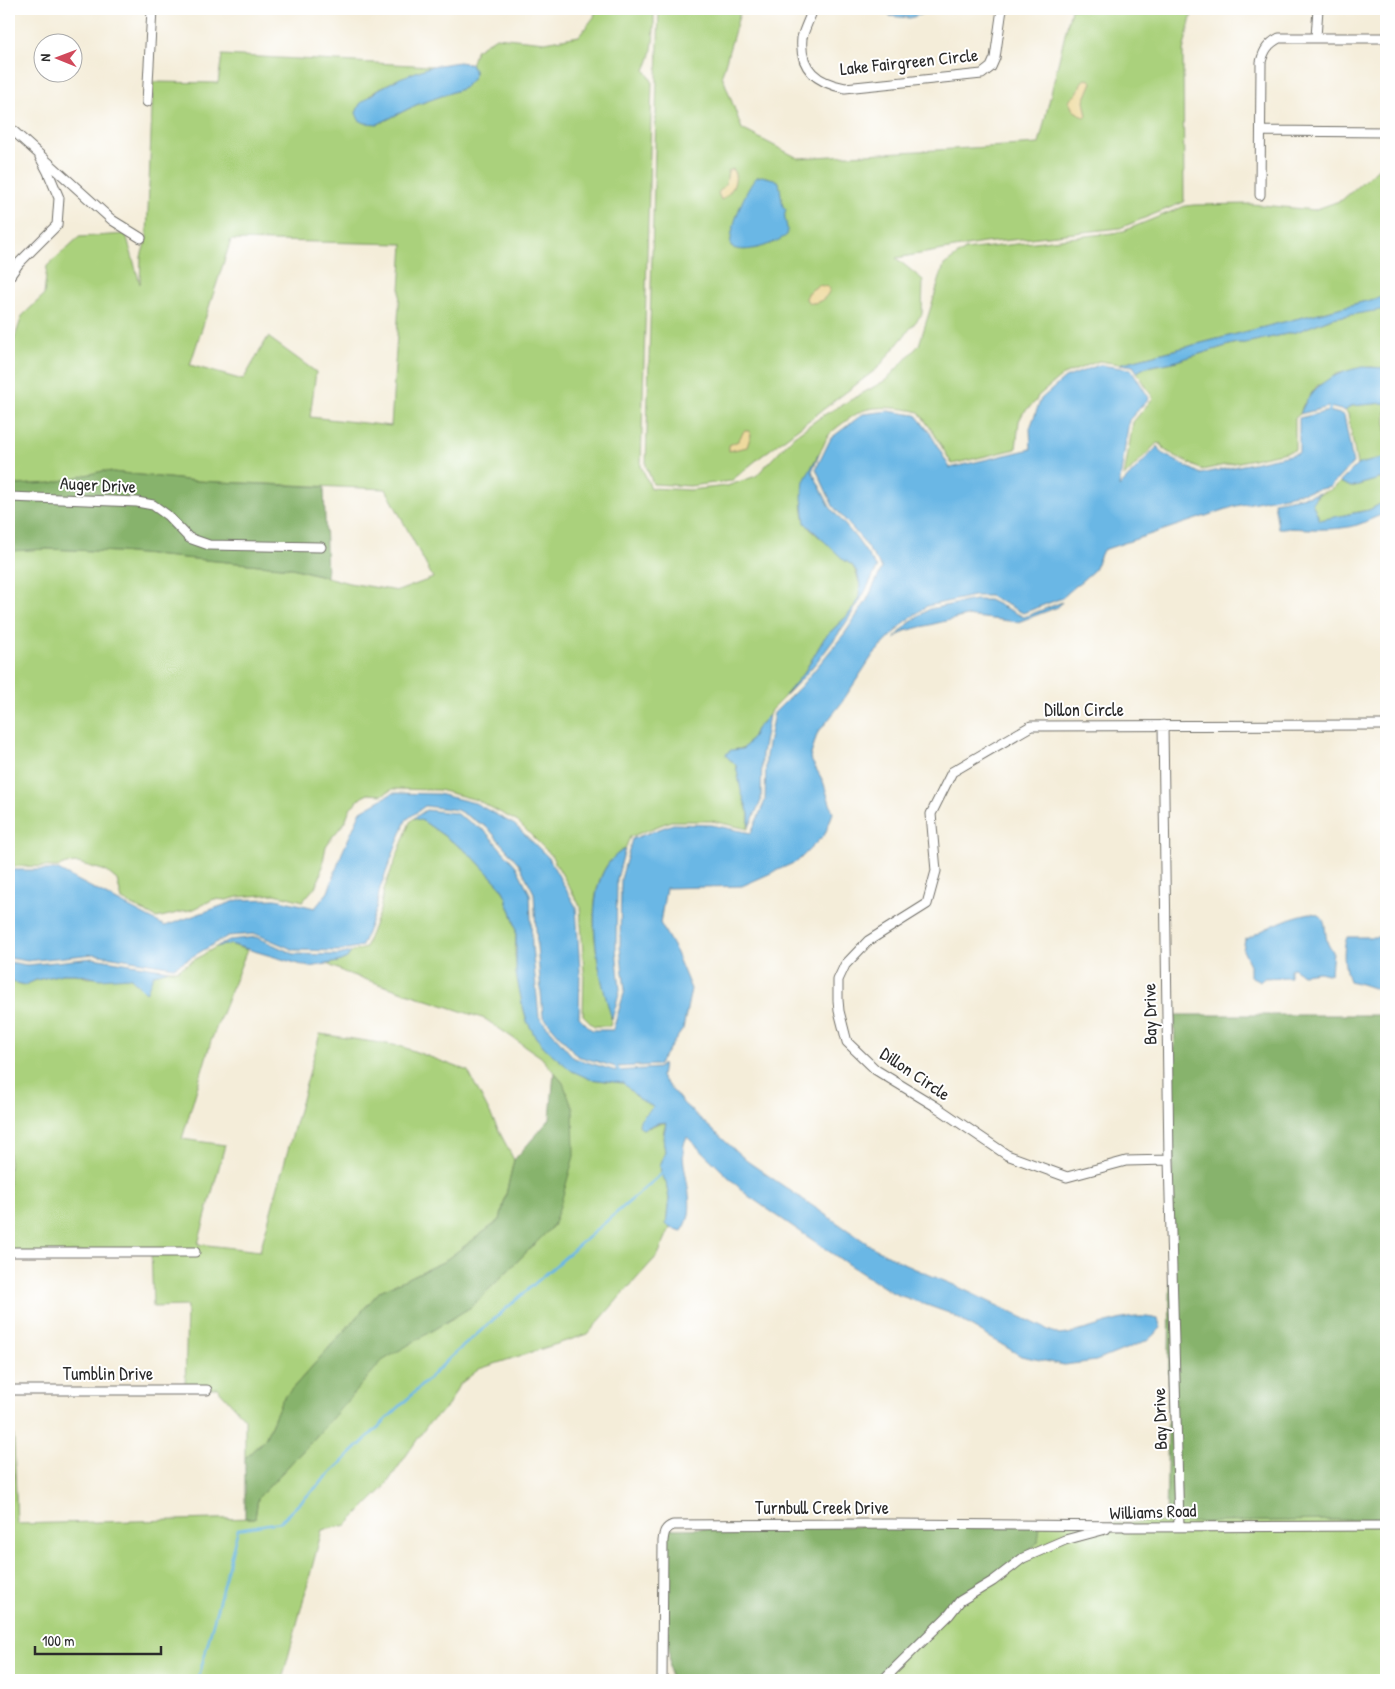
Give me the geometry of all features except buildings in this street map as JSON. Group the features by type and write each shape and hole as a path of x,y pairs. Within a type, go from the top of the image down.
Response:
{"street":[{"path":"147,102 152,9"},
{"name":"Lake Fairgreen Circle","path":"813,9 802,38 803,56 808,68 818,79 828,85 845,88 982,74 991,67 995,58 1002,9"},
{"path":"1316,37 1318,9"},
{"path":"1260,195 1261,62 1263,52 1270,43 1278,38 1386,38"},
{"path":"9,127 112,220 141,238"},
{"path":"1261,131 1386,132"},
{"path":"9,277 18,263 57,225 58,198 37,151"},
{"name":"Auger Drive","path":"9,497 137,502 153,505 167,515 189,538 209,545 321,546"},
{"path":"1162,725 1386,725"},
{"name":"Dillon Circle","path":"1162,725 1031,726 952,772 931,814 936,871 927,904 868,941 845,965 838,980 838,990 839,1011 847,1042 853,1048 876,1070 935,1106 1007,1155 1067,1177 1126,1161 1169,1160"},
{"name":"Bay Drive","path":"1162,725 1169,1160 1179,1526"},
{"path":"9,1252 195,1252"},
{"name":"Tumblin Drive","path":"9,1390 207,1390"},
{"name":"Turnbull Creek Drive","path":"662,1680 664,1531 673,1524 1132,1526"},
{"name":"Williams Road","path":"883,1680 949,1615 960,1601 993,1581 1023,1558 1065,1540 1099,1530 1132,1526 1386,1526"}],"green space":[{"path":"596,9 654,9 654,33 651,55 645,70 652,81 641,466 651,488 690,490 727,486 756,476 794,436 822,416 886,380 919,345 944,265 965,250 1121,232 1185,206 1251,204 1314,210 1342,200 1382,165 1386,164 1386,296 1119,364 1099,361 1063,375 1038,396 1036,401 1023,413 1019,421 1016,449 952,464 919,412 899,408 875,408 862,411 830,433 807,478 804,489 803,510 805,520 810,529 852,565 860,585 859,597 847,616 825,637 805,671 790,691 771,710 743,749 736,749 726,756 736,765 749,814 748,829 712,821 671,821 630,837 625,849 612,859 602,873 594,909 594,928 603,986 610,1010 610,1026 594,1026 583,1015 584,971 580,906 551,855 518,822 477,800 439,790 393,789 382,795 368,794 362,797 350,808 345,822 326,846 320,877 315,887 303,901 275,894 238,897 227,900 214,899 194,909 157,918 122,900 117,880 106,871 78,863 58,867 9,866 9,551 48,549 119,552 292,568 349,583 398,591 433,578 386,489 196,481 103,471 52,483 16,485 9,477 9,355 22,316 44,295 47,266 79,237 126,234 140,284 141,257 147,236 153,82 218,83 222,55 432,66 379,89 362,103 356,113 378,124 416,105 464,88 475,73 471,65 476,50 496,37 545,42 579,36 594,17","holes":["231,240 403,244 391,426 310,417 316,372 268,337 243,380 190,365"]},
{"path":"659,9 741,9 722,75 742,129 798,158 1039,144 1071,9 1193,9 1183,51 1184,202 1120,228 984,243 896,258 923,280 922,314 878,368 731,481 690,486 653,484 646,466"},
{"path":"1386,309 1386,368 1370,367 1336,374 1328,381 1317,386 1303,405 1300,414 1295,418 1295,450 1202,470 1166,451 1161,444 1157,443 1124,477 1133,422 1153,398 1137,372 1146,367 1173,362 1236,343 1245,343 1296,332 1332,318"},
{"path":"1386,403 1386,457 1357,465 1348,414 1345,410 1351,406"},
{"path":"103,471 196,481 324,487 327,577 292,568 119,552 48,549 9,551 9,477 16,485 52,483"},
{"path":"1386,477 1386,501 1369,510 1320,521 1312,503 1322,493 1332,489 1340,482 1351,487"},
{"path":"414,818 423,821 463,849 501,887 507,899 516,929 515,956 522,1003 527,1021 535,1036 545,1048 579,1073 590,1079 623,1083 637,1097 653,1107 640,1120 648,1128 659,1123 666,1123 663,1133 665,1152 662,1159 661,1174 666,1182 669,1199 666,1224 670,1228 658,1255 588,1334 479,1369 459,1385 448,1406 428,1424 383,1489 347,1525 322,1530 282,1680 9,1680 9,1390 12,1390 17,1524 255,1518 258,1498 313,1440 382,1360 471,1307 553,1226 563,1083 541,1057 485,1019 346,973 327,964 338,962 347,958 351,952 365,948 380,910 384,889 410,822"},
{"path":"230,944 247,950 211,1041 182,1139 225,1145 198,1244 260,1251 320,1034 400,1046 468,1071 514,1160 500,1220 443,1262 380,1291 282,1400 265,1439 245,1458 245,1419 217,1388 185,1389 187,1306 153,1307 151,1248 9,1256 9,981 25,985 36,980 62,974 76,974 88,978 154,974 177,970 216,947"},
{"path":"1175,1015 1386,1015 1386,1519 1166,1523"},
{"path":"554,1072 563,1083 573,1108 574,1156 553,1226 471,1307 382,1361 313,1440 258,1498 255,1518 245,1518 245,1458 265,1439 282,1400 380,1291 443,1262 500,1220 514,1160 550,1119"},
{"path":"1386,1519 1386,1680 877,1680 953,1605 1040,1524"},
{"path":"1040,1524 1038,1542 1022,1558 953,1605 877,1680 670,1680 666,1555 667,1529"}],"sand":[{"path":"1085,79 1092,82 1084,101 1087,116 1084,117 1073,110 1069,102"},
{"path":"732,169 735,182 731,191 721,200 718,193 726,184 728,171"},
{"path":"819,285 828,287 830,289 829,293 816,303 809,303 806,299 807,293"},
{"path":"744,431 749,431 751,435 747,447 729,451 729,445 738,441"}],"water":[{"path":"887,9 937,9 910,18 890,16"},
{"path":"459,62 471,64 475,73 464,88 416,105 378,124 365,123 359,120 356,113 360,104 379,89 400,78 432,66"},
{"path":"762,176 779,182 783,207 786,209 787,235 775,242 752,249 744,250 731,247 732,231 743,200 753,182 757,177"},
{"path":"1386,296 1386,309 1332,318 1296,332 1245,343 1236,343 1173,362 1146,367 1137,372 1133,366 1119,364"},
{"path":"1099,365 1131,369 1149,398 1129,420 1119,487 1158,446 1163,454 1201,474 1299,453 1299,418 1329,411 1344,415 1353,463 1330,487 1236,506 1103,550 1094,570 1062,598 1023,613 990,596 974,596 927,606 905,622 873,655 840,705 817,734 810,758 823,781 833,813 825,834 798,861 742,886 666,888 660,923 673,946 691,989 683,1029 658,1065 616,1067 577,1056 543,1016 534,893 519,864 488,828 457,810 425,806 406,820 380,888 376,909 362,946 338,951 294,950 256,934 228,936 174,967 94,954 27,961 9,958 9,870 58,870 165,926 238,900 276,899 315,908 328,892 342,853 361,811 393,793 438,794 475,803 515,825 548,857 576,907 580,971 579,1017 592,1030 613,1030 625,990 620,947 621,879 632,839 673,824 712,825 751,833 765,801 766,755 774,713 802,685 845,633 867,600 882,568 859,536 833,506 816,469 831,438 863,414 888,411 916,415 930,433 950,468 1031,449 1030,428 1041,399 1065,378"},
{"path":"1363,367 1386,368 1386,403 1351,406 1345,411 1329,407 1300,414 1310,395 1324,382 1342,373"},
{"path":"820,452 812,471 830,507 856,538 877,568 858,604 836,637 784,697 805,671 825,637 847,616 859,597 860,585 857,572 852,565 844,560 805,523 802,497 804,481"},
{"path":"1386,457 1386,477 1351,487 1340,482 1357,465"},
{"path":"1321,493 1317,495 1312,503 1320,520 1369,510 1386,501 1386,514 1348,527 1318,529 1278,528 1274,502"},
{"path":"975,600 989,600 1024,617 1062,602 1058,607 1018,622 966,616 905,631 894,639 908,624 929,609"},
{"path":"769,715 762,754 761,801 749,827 749,814 741,791 736,765 726,754 731,750 743,749 752,738 756,729"},
{"path":"426,810 455,813 485,831 516,866 530,894 532,946 539,1017 574,1058 616,1071 658,1068 663,1064 661,1077 684,1104 747,1161 874,1248 913,1268 954,1285 1059,1335 1133,1317 1158,1319 1161,1328 1148,1340 1096,1361 1064,1365 1021,1356 949,1313 893,1293 849,1265 747,1195 687,1137 683,1157 689,1195 690,1208 688,1220 682,1231 670,1228 666,1224 669,1199 666,1182 661,1174 660,1166 665,1152 663,1138 666,1123 663,1122 642,1129 639,1125 640,1120 653,1107 638,1098 623,1083 590,1079 572,1071 545,1048 535,1036 527,1021 516,974 516,928 507,899 501,887 474,858 423,821 414,818"},
{"path":"625,849 617,879 616,947 620,990 612,1019 601,978 597,953 594,927 595,903 600,880 610,862"},
{"path":"1310,913 1322,918 1324,923 1327,940 1333,951 1331,973 1302,974 1293,968 1290,969 1290,977 1263,978 1260,981 1250,976 1250,965 1243,950 1245,940 1276,924"},
{"path":"256,937 294,954 338,955 351,952 347,958 338,962 309,967 230,944 216,947 229,940"},
{"path":"1347,937 1386,937 1386,1005 1381,990 1349,981 1344,959"},
{"path":"93,958 169,970 154,974 146,993 130,977 100,979 76,974 62,974 36,980 25,985 9,981 9,962 27,965"}],"waterway":[{"path":"1329,411 1331,405"},
{"path":"616,1067 621,1073"},
{"path":"198,1680 238,1529 280,1522 452,1356 664,1172"}]}
